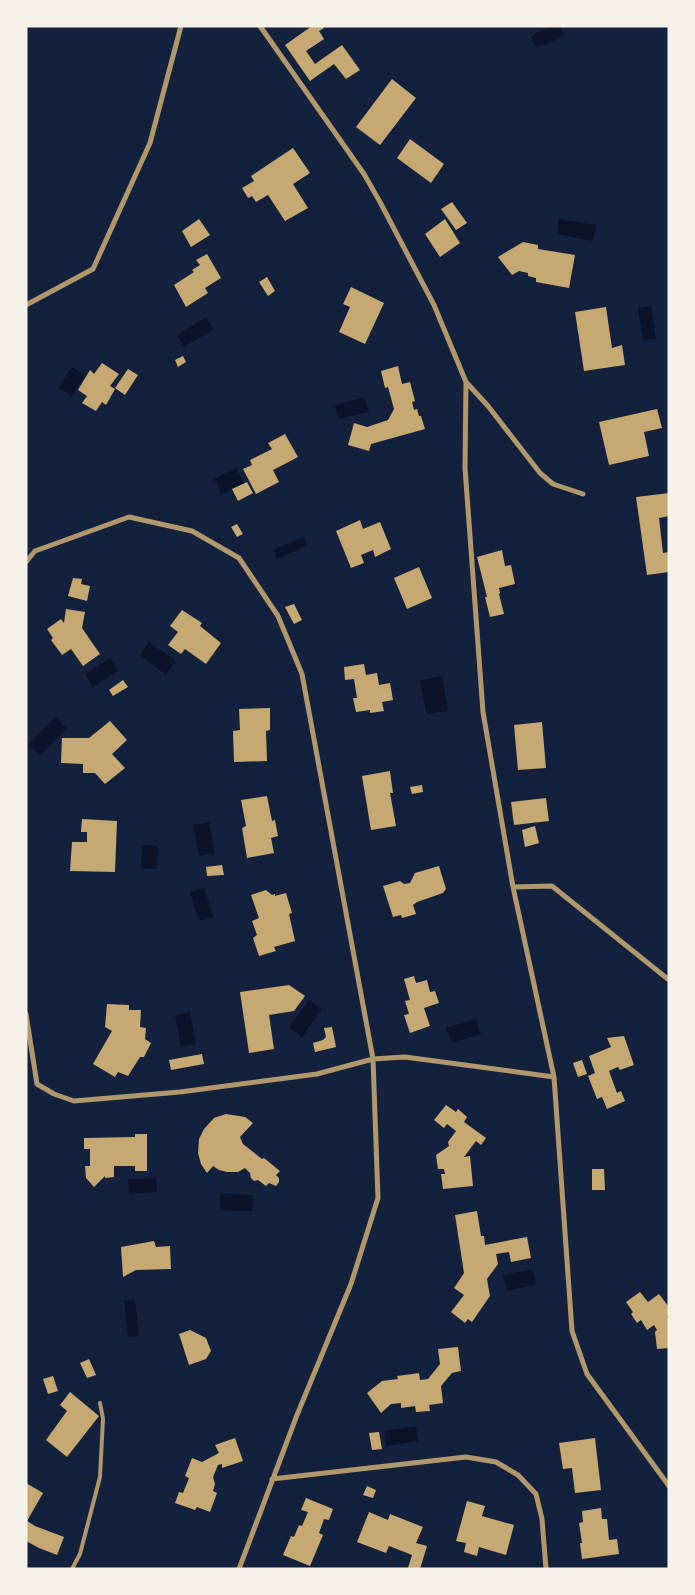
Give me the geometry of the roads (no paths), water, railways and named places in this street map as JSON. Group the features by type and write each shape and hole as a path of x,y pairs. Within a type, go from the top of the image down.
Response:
{"street":[{"path":"26,306 93,268 150,143 181,26"},
{"path":"260,26 364,174 434,305 466,382 488,406 540,473 553,484 583,494"},
{"path":"466,382 465,468 483,712 513,886 554,1077 572,1331 587,1374 669,1486"},
{"path":"26,562 35,551 129,517 192,531 239,558 278,616 302,674 373,1059 378,1198 351,1284 272,1479 239,1569"},
{"path":"513,886 552,886 669,980"},
{"path":"26,1014 37,1084 54,1094 74,1101 180,1092 317,1074 373,1059 404,1057 554,1077"},
{"path":"272,1479 466,1457 496,1462 518,1476 536,1494 542,1518 546,1569"}],"lane":[{"path":"72,1569 80,1554 100,1476 103,1419 100,1403"}],"water":[{"path":"552,26 560,26 564,35 545,45 536,47 531,37"},
{"path":"559,219 596,225 593,241 557,234"},
{"path":"651,306 656,339 643,340 638,308"},
{"path":"206,317 214,329 184,347 177,335"},
{"path":"72,367 85,375 72,396 58,388"},
{"path":"365,397 369,412 338,419 335,405"},
{"path":"236,468 244,484 221,494 214,479"},
{"path":"303,537 307,546 277,559 273,550"},
{"path":"149,642 176,661 166,675 140,655"},
{"path":"110,658 118,671 93,687 85,674"},
{"path":"442,676 448,711 426,714 420,680"},
{"path":"55,717 67,729 40,756 28,745"},
{"path":"209,822 215,853 199,856 193,825"},
{"path":"142,845 158,846 157,869 141,868"},
{"path":"204,888 214,917 199,921 190,892"},
{"path":"309,1000 322,1009 302,1037 289,1027"},
{"path":"190,1012 196,1044 181,1047 175,1015"},
{"path":"476,1019 481,1034 451,1043 446,1028"},
{"path":"156,1178 157,1192 129,1194 128,1179"},
{"path":"220,1193 253,1195 252,1211 220,1210"},
{"path":"533,1269 536,1285 506,1291 503,1275"},
{"path":"135,1300 139,1336 128,1337 124,1301"},
{"path":"416,1426 418,1441 386,1446 384,1431"}]}
